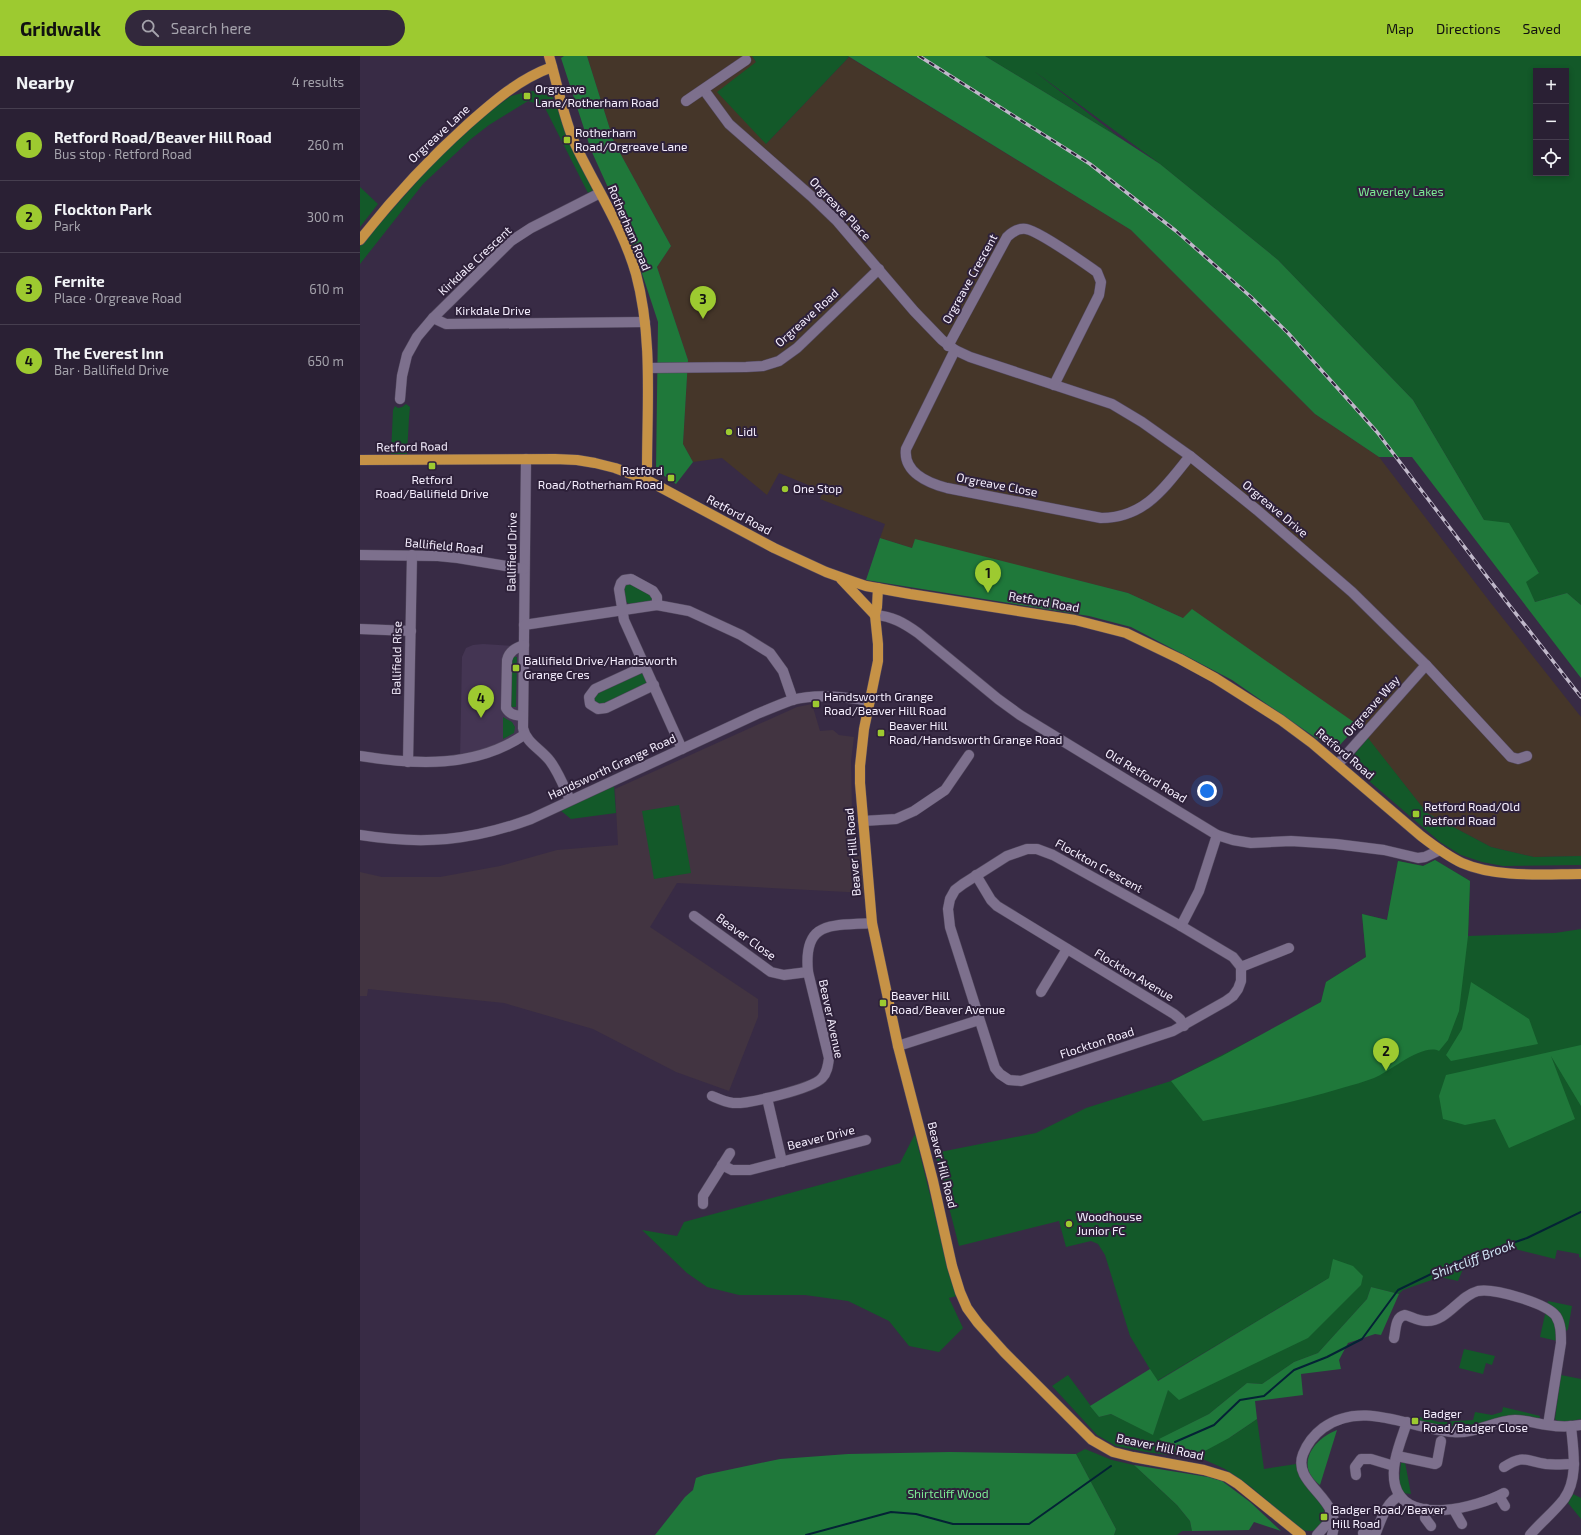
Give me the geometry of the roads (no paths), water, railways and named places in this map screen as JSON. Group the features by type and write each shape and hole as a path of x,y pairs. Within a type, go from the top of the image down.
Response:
{"main road":[{"name":"Rotherham Road","path":"551,59 576,145 633,263 642,301 648,368 647,470 645,479"},
{"name":"Orgreave Lane","path":"360,240 413,177 439,150 502,94 526,79 551,59"},
{"name":"Retford Road","path":"360,460 577,460 615,468 645,479 774,548 840,577 866,586 1075,620 1126,633 1215,678 1281,720 1338,764 1415,831 1440,850 1462,863 1489,870 1535,874 1581,874"},
{"path":"840,577 872,612"},
{"name":"Beaver Hill Road","path":"866,586 867,601 872,612 878,644 878,661 864,729 860,766 860,783 872,923 898,1046 933,1181 956,1278 968,1308 978,1323 1008,1356 1092,1440 1113,1452 1204,1470 1226,1477 1238,1484 1301,1535"},
{"name":"Beaver Hill Road","path":"872,612 877,607 878,588"}],"street":[{"path":"686,101 746,60"},
{"name":"Orgreave Place","path":"704,90 729,124 811,196 837,221 914,311 952,348"},
{"name":"Kirkdale Crescent","path":"434,318 511,242 538,224 600,192"},
{"name":"Orgreave Crescent","path":"952,348 1007,237 1012,232 1019,229 1033,231 1097,272 1102,282 1099,295 1054,385"},
{"name":"Orgreave Road","path":"648,368 746,367 762,366 779,361 797,348 879,269"},
{"path":"400,399 402,376 407,355 417,337 434,318"},
{"name":"Kirkdale Drive","path":"434,318 446,324 645,322"},
{"name":"Orgreave Drive","path":"952,348 970,357 1112,404 1128,413 1190,456 1263,515 1352,592 1426,665 1511,758 1518,759 1527,756"},
{"name":"Orgreave Close","path":"952,348 906,449 905,457 910,467 922,478 933,484 1101,518 1112,518 1133,512 1154,498 1190,456"},
{"name":"Ballifield Drive","path":"524,735 522,716 526,459"},
{"name":"Ballifield Road","path":"360,555 412,555 458,558 524,569"},
{"name":"Ballifield Rise","path":"408,762 412,555"},
{"path":"657,605 657,597 653,591 631,579 624,580 621,583 619,589 624,620 682,749"},
{"path":"524,625 657,605 700,614 741,635 763,648 774,657 783,671 793,700"},
{"name":"Old Retford Road","path":"872,612 887,616 907,625 998,699 1020,714 1217,835 1233,840 1251,843 1291,841 1342,845 1384,850 1418,858 1425,857 1440,850"},
{"path":"360,629 411,631"},
{"path":"522,716 513,715 508,712 506,708 508,655 517,647 524,644"},
{"name":"Orgreave Way","path":"1338,764 1426,665"},
{"path":"645,666 595,689 589,697 590,704 598,709 606,708 654,685"},
{"name":"Handsworth Grange Road","path":"360,835 402,840 440,840 496,831 515,825 757,714 793,700 824,696 870,701"},
{"path":"360,756 408,762 442,762 460,760 495,750 514,742 524,735 551,761 570,800"},
{"path":"863,821 896,819 914,811 945,790 969,755"},
{"path":"1217,835 1199,891 1181,926 1233,957 1241,967 1290,948"},
{"name":"Flockton Crescent","path":"979,1020 950,927 948,909 950,899 955,890 976,875 1018,851 1037,849 1053,855 1181,926"},
{"name":"Flockton Avenue","path":"976,875 991,900 997,906 1174,1014 1184,1026"},
{"name":"Beaver Close","path":"694,916 771,972 784,975 808,972"},
{"name":"Beaver Avenue","path":"712,1096 722,1101 734,1103 747,1102 767,1098 816,1083 826,1072 829,1058 808,972 807,961 809,942 813,935 820,930 837,925 872,923"},
{"path":"1041,992 1067,949"},
{"name":"Flockton Road","path":"979,1020 995,1068 1004,1077 1015,1081 1029,1079 1184,1026 1233,996 1241,981 1241,967"},
{"path":"898,1046 979,1020"},
{"name":"Beaver Drive","path":"767,1098 782,1162"},
{"name":"Beaver Drive","path":"722,1165 732,1170 750,1170 866,1140"},
{"path":"703,1204 703,1196 730,1153"},
{"path":"1394,1338 1397,1320 1401,1316 1405,1315 1426,1321 1432,1320 1440,1317 1467,1296 1477,1291 1490,1290 1544,1306 1556,1316 1561,1331 1561,1343 1548,1426"},
{"path":"1332,1535 1334,1521 1330,1509 1326,1500 1308,1480 1302,1466 1303,1455 1309,1442 1329,1424 1348,1416 1367,1415 1452,1432 1475,1431 1507,1421 1517,1420 1548,1426 1576,1425 1572,1482 1566,1497 1530,1535"},
{"path":"1407,1422 1394,1466 1395,1485 1400,1496 1411,1504 1426,1509 1454,1510 1482,1503 1502,1495 1506,1506"},
{"path":"1396,1456 1435,1464 1437,1463 1441,1441"},
{"path":"1356,1475 1355,1467 1360,1460 1372,1459 1394,1466"},
{"path":"1504,1467 1511,1462 1520,1459 1545,1464 1574,1464"},
{"path":"1375,1535 1387,1509 1394,1500 1400,1496"},
{"path":"1317,1535 1327,1524 1330,1518 1330,1509"},
{"path":"1426,1509 1426,1518 1431,1526"},
{"path":"1454,1510 1462,1524"}],"waterway":[{"name":"Shirtcliff Brook","path":"1175,1442 1214,1425 1240,1400 1264,1396 1294,1370 1327,1357 1362,1339 1398,1290 1456,1262 1527,1238 1581,1212"},
{"name":"Shirtcliff Brook","path":"806,1535 891,1512 916,1514 953,1524 1029,1524 1111,1466"}],"railway":[{"path":"919,56 1090,164 1176,231 1251,297 1288,333 1377,432 1581,697"}],"place":[{"name":"Orgreave Lane/Rotherham Road","path":"527,96"},
{"name":"Rotherham Road/Orgreave Lane","path":"567,140"},
{"name":"Fernite","path":"703,319"},
{"name":"Lidl","path":"729,432"},
{"name":"Retford Road/Ballifield Drive","path":"432,466"},
{"name":"Retford Road/Rotherham Road","path":"671,478"},
{"name":"One Stop","path":"785,489"},
{"name":"Retford Road/Beaver Hill Road","path":"988,593"},
{"name":"Ballifield Drive/Handsworth Grange Cres","path":"516,668"},
{"name":"Handsworth Grange Road/Beaver Hill Road","path":"816,704"},
{"name":"The Everest Inn","path":"481,718"},
{"name":"Beaver Hill Road/Handsworth Grange Road","path":"881,733"},
{"name":"Retford Road/Old Retford Road","path":"1416,814"},
{"name":"Beaver Hill Road/Beaver Avenue","path":"883,1003"},
{"name":"Flockton Park","path":"1386,1071"},
{"name":"Woodhouse Junior FC","path":"1069,1224"},
{"name":"Badger Road/Badger Close","path":"1415,1421"},
{"name":"Badger Road/Beaver Hill Road","path":"1324,1517"}],"park label":[{"name":"Waverley Lakes","path":"1401,192"},
{"name":"Shirtcliff Wood","path":"948,1494"}]}
